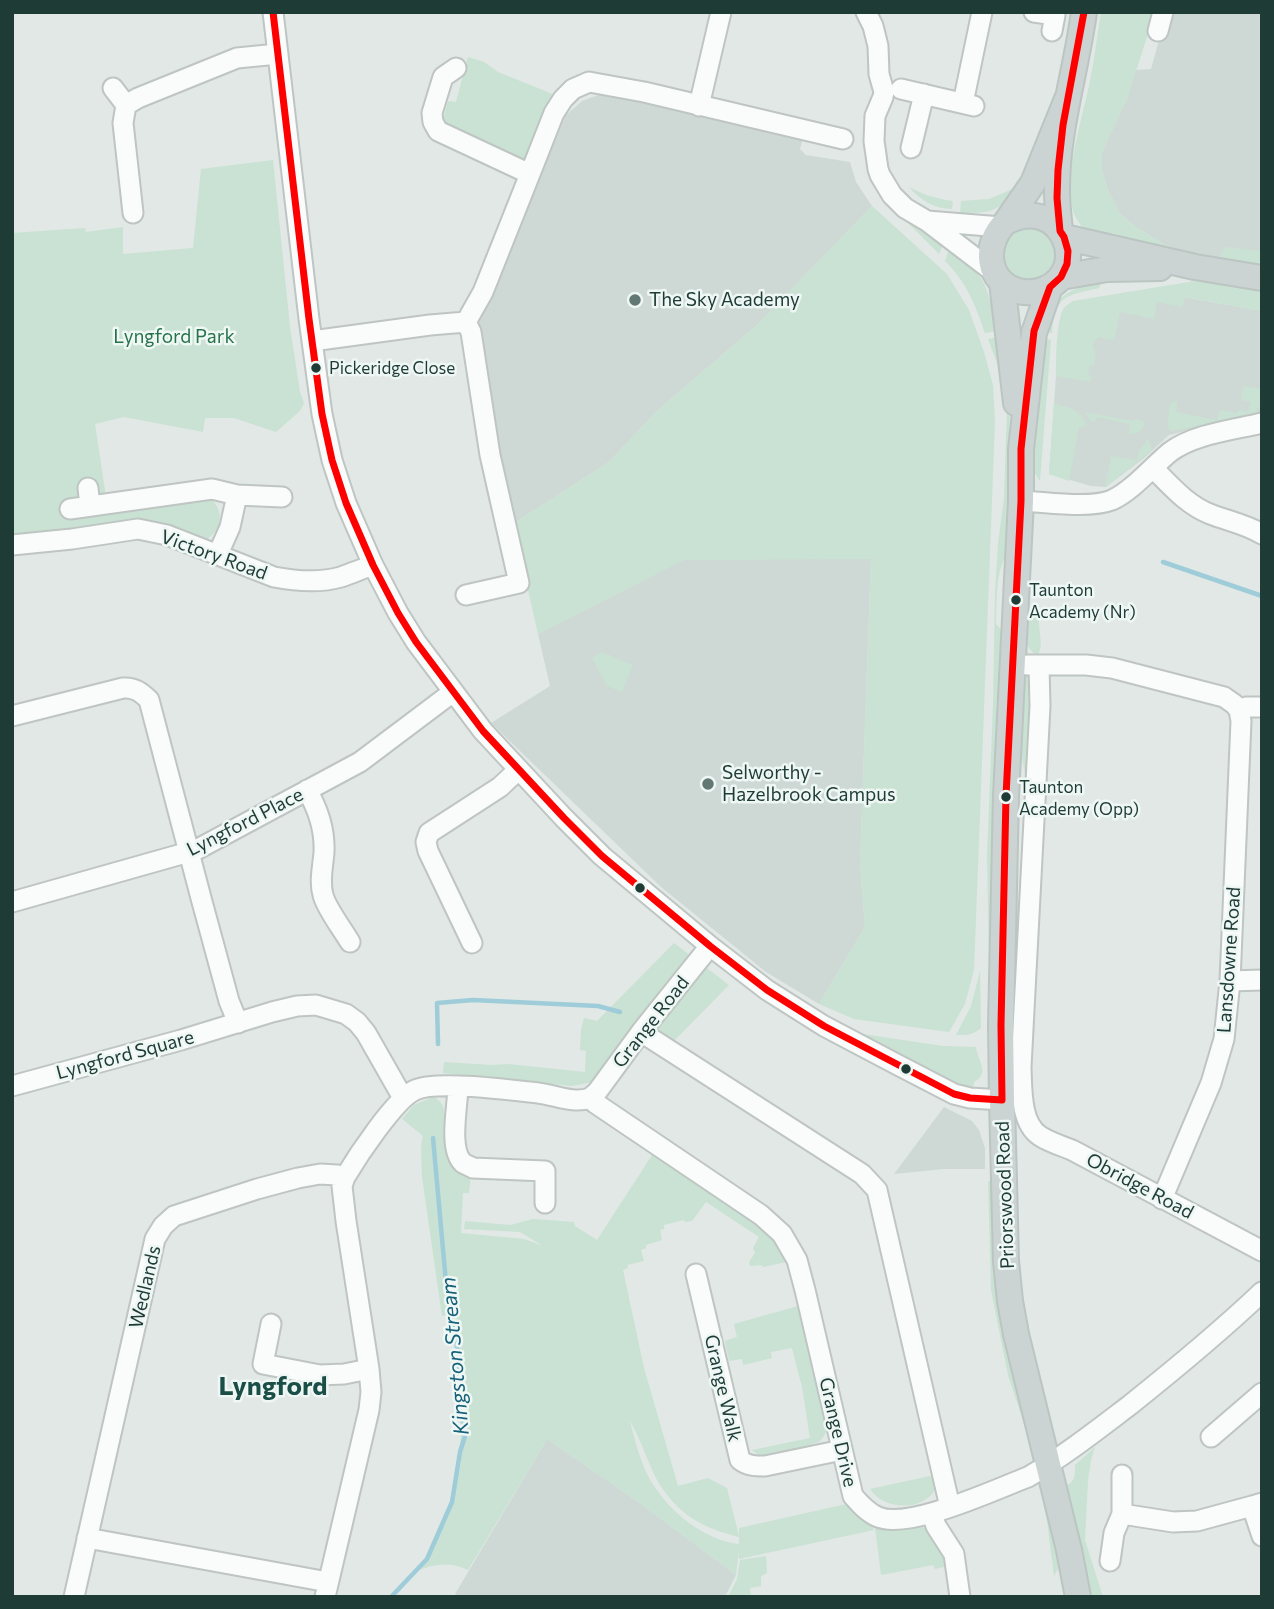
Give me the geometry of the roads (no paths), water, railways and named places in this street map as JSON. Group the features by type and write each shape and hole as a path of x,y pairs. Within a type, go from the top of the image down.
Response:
{"main road":[{"name":"Priorswood Road","path":"1021,449 999,278 991,261 990,249 994,237 1033,183 1067,99 1076,65 1084,12"},
{"name":"Priorswood Road","path":"1067,99 1056,195 1062,234 1068,251 1067,264 1055,282 1034,333 1021,449 1021,501 1006,796 1002,1100 1006,1261 1010,1301 1078,1597"},
{"path":"1004,225 1015,218 1035,215 1053,223 1062,234 1195,267 1262,278"},
{"path":"999,278 1013,289 1025,293 1038,292 1055,282 1107,269 1195,267"}],"street":[{"path":"274,12 312,341 322,414 332,460 346,503 373,565 416,642 483,732 518,770 602,856 710,946 767,990 824,1026 886,1059 954,1094 1002,1100"},
{"path":"699,106 721,12"},
{"path":"867,12 878,46 878,74 884,92 875,116 874,141 878,169 891,195 905,208 927,221 999,278"},
{"path":"901,89 969,104 982,12"},
{"path":"1034,12 1054,20"},
{"path":"125,105 237,58 278,54"},
{"path":"456,68 443,77 432,113 433,122 439,131 530,174"},
{"path":"466,322 483,292 554,113 562,99 581,85 589,82 644,92 822,142 843,139"},
{"path":"113,88 125,105 124,123 138,170 133,213"},
{"path":"911,148 924,94"},
{"path":"927,221 1004,225"},
{"path":"312,341 466,322"},
{"path":"466,322 471,332 490,455 520,590 466,595"},
{"path":"1021,501 1086,504 1114,499 1154,469 1171,452 1189,442 1230,429 1262,423"},
{"path":"1154,469 1189,503 1209,514 1251,527 1262,534"},
{"path":"70,509 89,497 212,489 236,495 282,496"},
{"path":"218,554 230,527 236,495"},
{"name":"Victory Road","path":"12,545 138,529 167,535 274,577 291,580 321,581 339,578 373,565"},
{"path":"1012,664 1112,668 1224,697 1239,710 1262,707"},
{"name":"Priorswood Road","path":"1026,1115 1021,1067 1040,706 1039,666"},
{"path":"12,716 123,688 132,688 149,700 229,1001 238,1023"},
{"name":"Lyngford Place","path":"12,902 206,845 360,762 453,692"},
{"name":"Lansdowne Road","path":"1161,1199 1212,1083 1224,1038 1230,981 1241,721 1239,710"},
{"path":"472,943 426,842 429,833 500,787 518,770"},
{"path":"307,790 321,822 324,848 321,878 323,897 340,907 350,942"},
{"name":"Grange Road","path":"590,1097 597,1092 710,946"},
{"path":"1230,981 1262,980"},
{"name":"Lyngford Square","path":"12,1086 272,1012 316,1005 346,1014 357,1022 403,1098"},
{"path":"641,1032 862,1174 877,1190 941,1510 936,1526 954,1554 960,1597"},
{"path":"87,1538 327,1590 369,1410 370,1392 369,1369 346,1222 342,1186 345,1177 403,1098 415,1089 435,1084 519,1090 582,1101 590,1097"},
{"path":"458,1086 455,1136 459,1157 464,1164 473,1168 545,1171 545,1203"},
{"name":"Grange Drive","path":"590,1097 595,1104 734,1195 782,1234 797,1259 806,1290 853,1496 867,1510 886,1519 902,1519 941,1510 1028,1477 1049,1463"},
{"name":"Obridge Road","path":"1026,1115 1039,1136 1072,1150 1262,1251"},
{"name":"Wedlands","path":"74,1597 155,1239 163,1226 174,1216 257,1189 320,1174 345,1177"},
{"name":"Grange Walk","path":"696,1274 692,1298 740,1460 753,1466 765,1466 842,1450"},
{"path":"1049,1463 1087,1438 1165,1377 1262,1292"},
{"path":"271,1324 262,1372 344,1374 369,1369"},
{"path":"1211,1437 1258,1403"},
{"path":"1110,1561 1114,1533 1122,1514 1122,1475"},
{"path":"1122,1514 1173,1522 1197,1521 1257,1505 1262,1536"}],"waterway":[{"name":"Kingston Stream","path":"1163,562 1262,596"},
{"name":"Kingston Stream","path":"438,1044 437,1003 473,1000 598,1006 620,1012"},
{"name":"Kingston Stream","path":"391,1597 427,1559 452,1502 465,1436 456,1336 447,1294 433,1138"}],"place":[{"name":"The Sky Academy","path":"635,300"},
{"name":"Pickeridge Close","path":"316,368"},
{"name":"Taunton Academy (Nr)","path":"1016,600"},
{"name":"Selworthy - Hazelbrook Campus","path":"708,784"},
{"name":"Taunton Academy (Opp)","path":"1006,797"}],"district":[{"name":"Lyngford","path":"273,1386"}],"park label":[{"name":"Lyngford Park","path":"174,337"}]}
